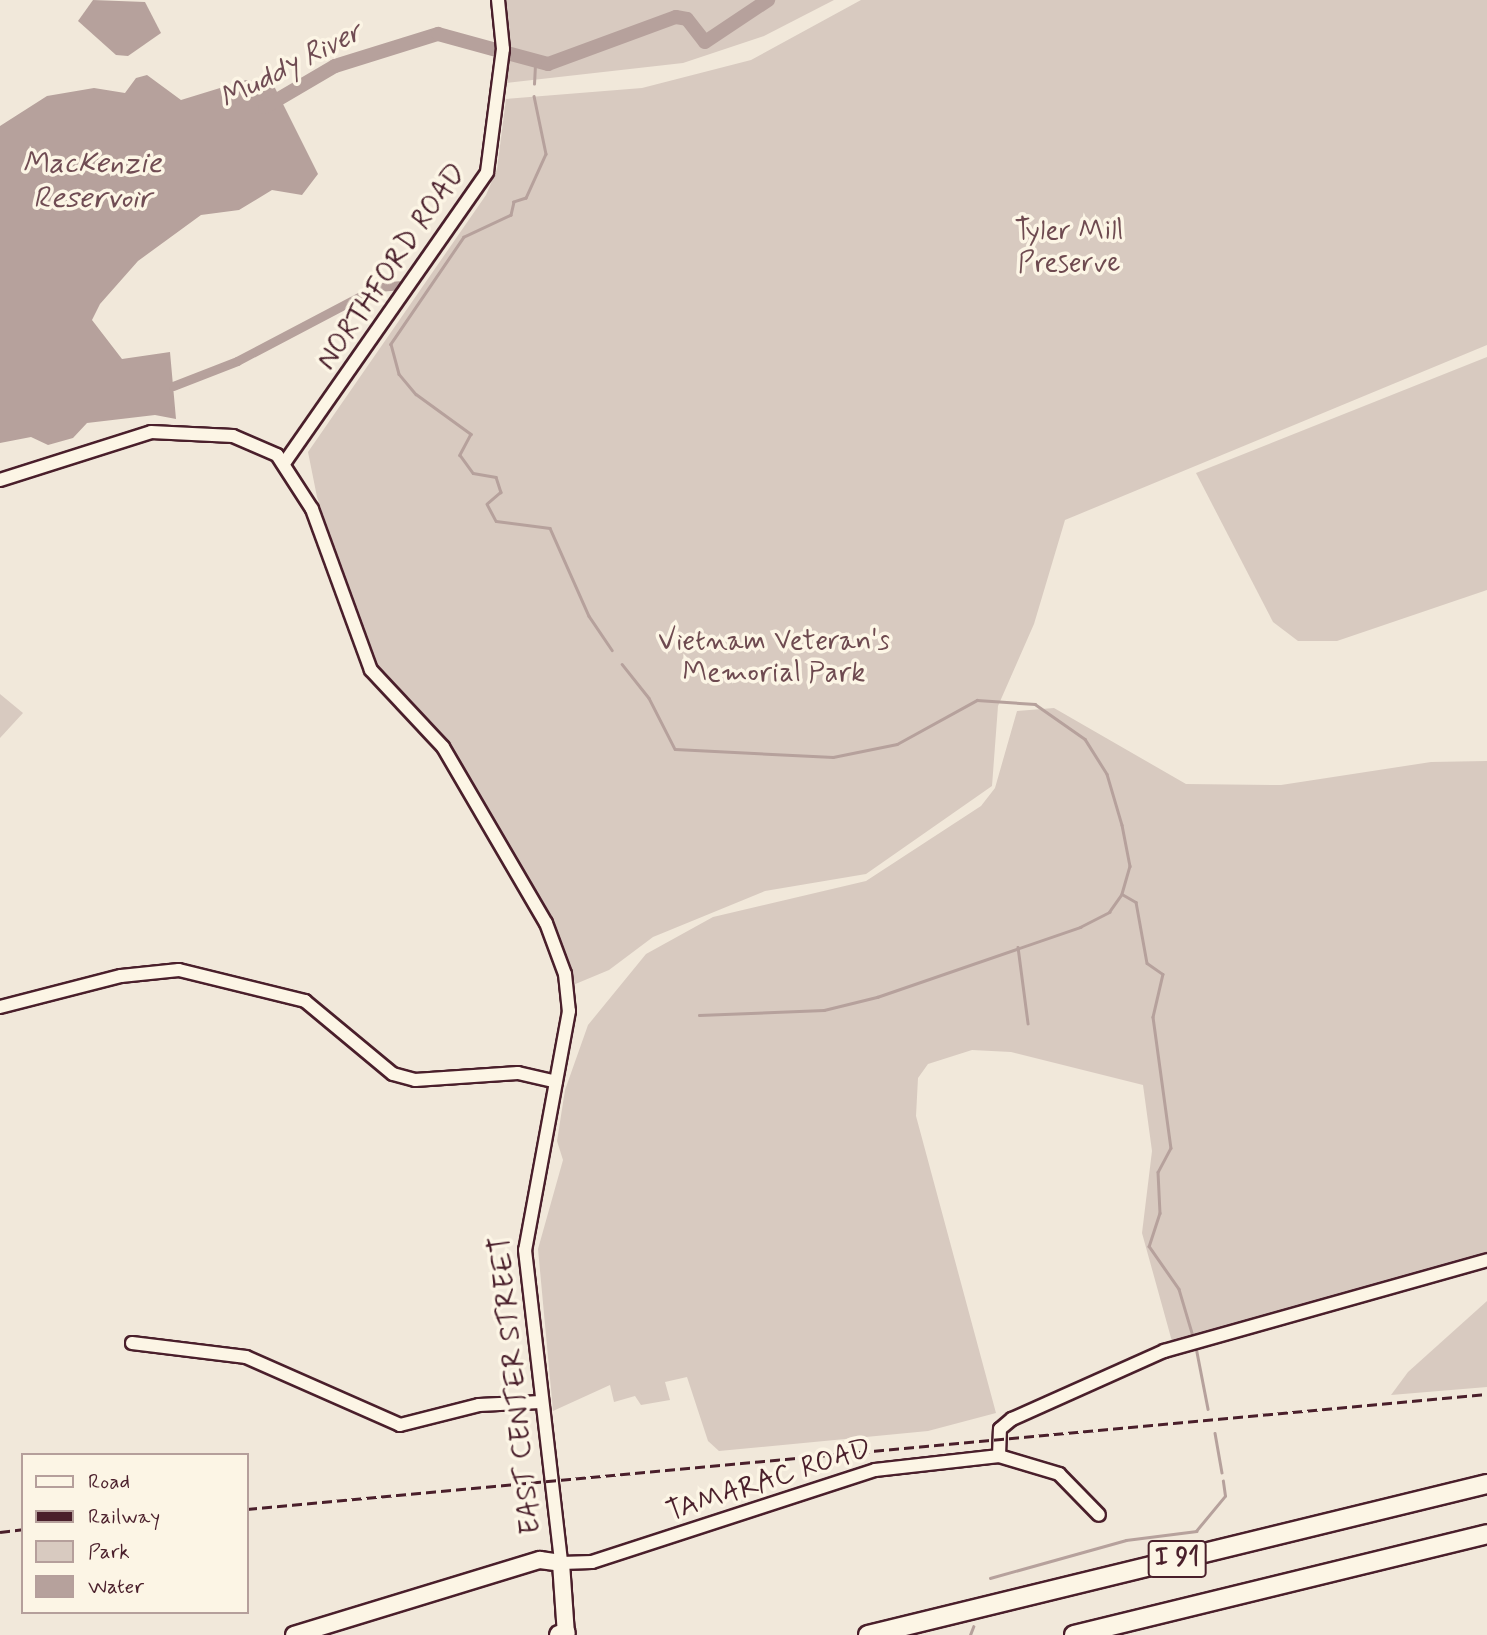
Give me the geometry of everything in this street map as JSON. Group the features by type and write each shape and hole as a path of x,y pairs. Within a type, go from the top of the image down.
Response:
{"highway":[{"name":"I 91","path":"868,1635 1487,1484"},
{"name":"I 91","path":"1074,1635 1487,1534"}],"main road":[{"name":"EAST CENTER STREET","path":"561,1563 564,1634"},
{"path":"294,1635 509,1567 561,1563"}],"street":[{"name":"NORTHFORD ROAD","path":"285,462 477,194 487,172 502,55 498,0"},
{"name":"EAST CENTER STREET","path":"0,480 105,443 174,431 248,440 285,462 312,509 371,670 443,747 555,941 569,1011 525,1231 541,1402 561,1563"},
{"path":"0,1007 121,976 179,970 305,1001 393,1074 415,1080 510,1073 556,1082"},
{"path":"999,1456 1000,1429 1012,1419 1164,1351 1487,1260"},
{"path":"132,1343 246,1357 400,1425 479,1405 541,1402"},
{"name":"TAMARAC ROAD","path":"561,1563 592,1562 875,1470 999,1456 1059,1474 1099,1515"}],"green space":[{"path":"505,0 834,0 764,36 683,63 506,83"},
{"name":"Tyler Mill Preserve","path":"861,0 1487,0 1487,345 1065,520 1034,624 998,706 992,786 866,874 765,891 653,937 609,970 573,985 551,920 454,752 375,664 317,497 308,452 486,195 497,169 506,99 642,88 751,60"},
{"path":"1487,357 1487,590 1337,641 1298,641 1273,622 1196,473"},
{"path":"0,694 23,713 0,738"},
{"path":"1054,708 1186,784 1281,785 1431,762 1487,761 1487,1253 1173,1345 1142,1233 1152,1151 1143,1085 1011,1052 972,1050 928,1064 918,1078 916,1116 996,1413 928,1431 719,1451 708,1441 687,1377 665,1382 670,1400 641,1405 635,1396 614,1402 610,1385 553,1411 538,1249 563,1160 557,1141 565,1090 588,1025 646,954 713,917 866,881 981,806 995,788 1017,711"},
{"path":"1487,1301 1487,1387 1391,1395 1408,1372"}],"water":[{"path":"93,0 145,2 161,33 128,56 116,55 78,21"},
{"name":"MacKenzie Reservoir","path":"147,75 181,100 246,80 273,84 318,174 302,195 272,190 239,210 201,215 138,261 100,304 92,320 122,359 170,352 176,419 155,415 87,423 73,438 48,445 31,437 0,443 0,126 47,96 94,88 125,93 136,78"}],"waterway":[{"name":"Muddy River","path":"265,107 335,66 438,34 548,64 676,17 687,19 705,42 768,0"},
{"path":"534,84 535,63"},
{"path":"534,96 546,154 526,198 514,202 511,215 464,237 391,344 399,374 416,394 471,434 460,455 473,473 496,477 501,492 487,504 496,521 550,528 589,616 612,650"},
{"path":"173,386 237,361 378,287 399,285"},
{"path":"622,664 649,698 675,749 833,757 897,744 977,700 1035,704 1085,739 1107,774 1122,825 1130,866 1122,894 1136,902 1147,963 1163,974 1153,1017 1171,1148 1158,1172 1160,1213 1149,1246 1179,1289 1192,1333"},
{"path":"699,1015 824,1010 877,997 1080,927 1109,912 1121,895"},
{"path":"1018,947 1028,1023"},
{"path":"1196,1347 1208,1409"},
{"path":"1215,1433 1222,1472"},
{"path":"990,1578 1126,1540 1196,1531 1225,1496 1223,1481"},
{"path":"970,1635 973,1627"}],"railway":[{"path":"248,1509 1487,1394"},
{"path":"0,1532 21,1529"}],"park label":[{"name":"Vietnam Veteran's Memorial Park","path":"774,658"}]}
